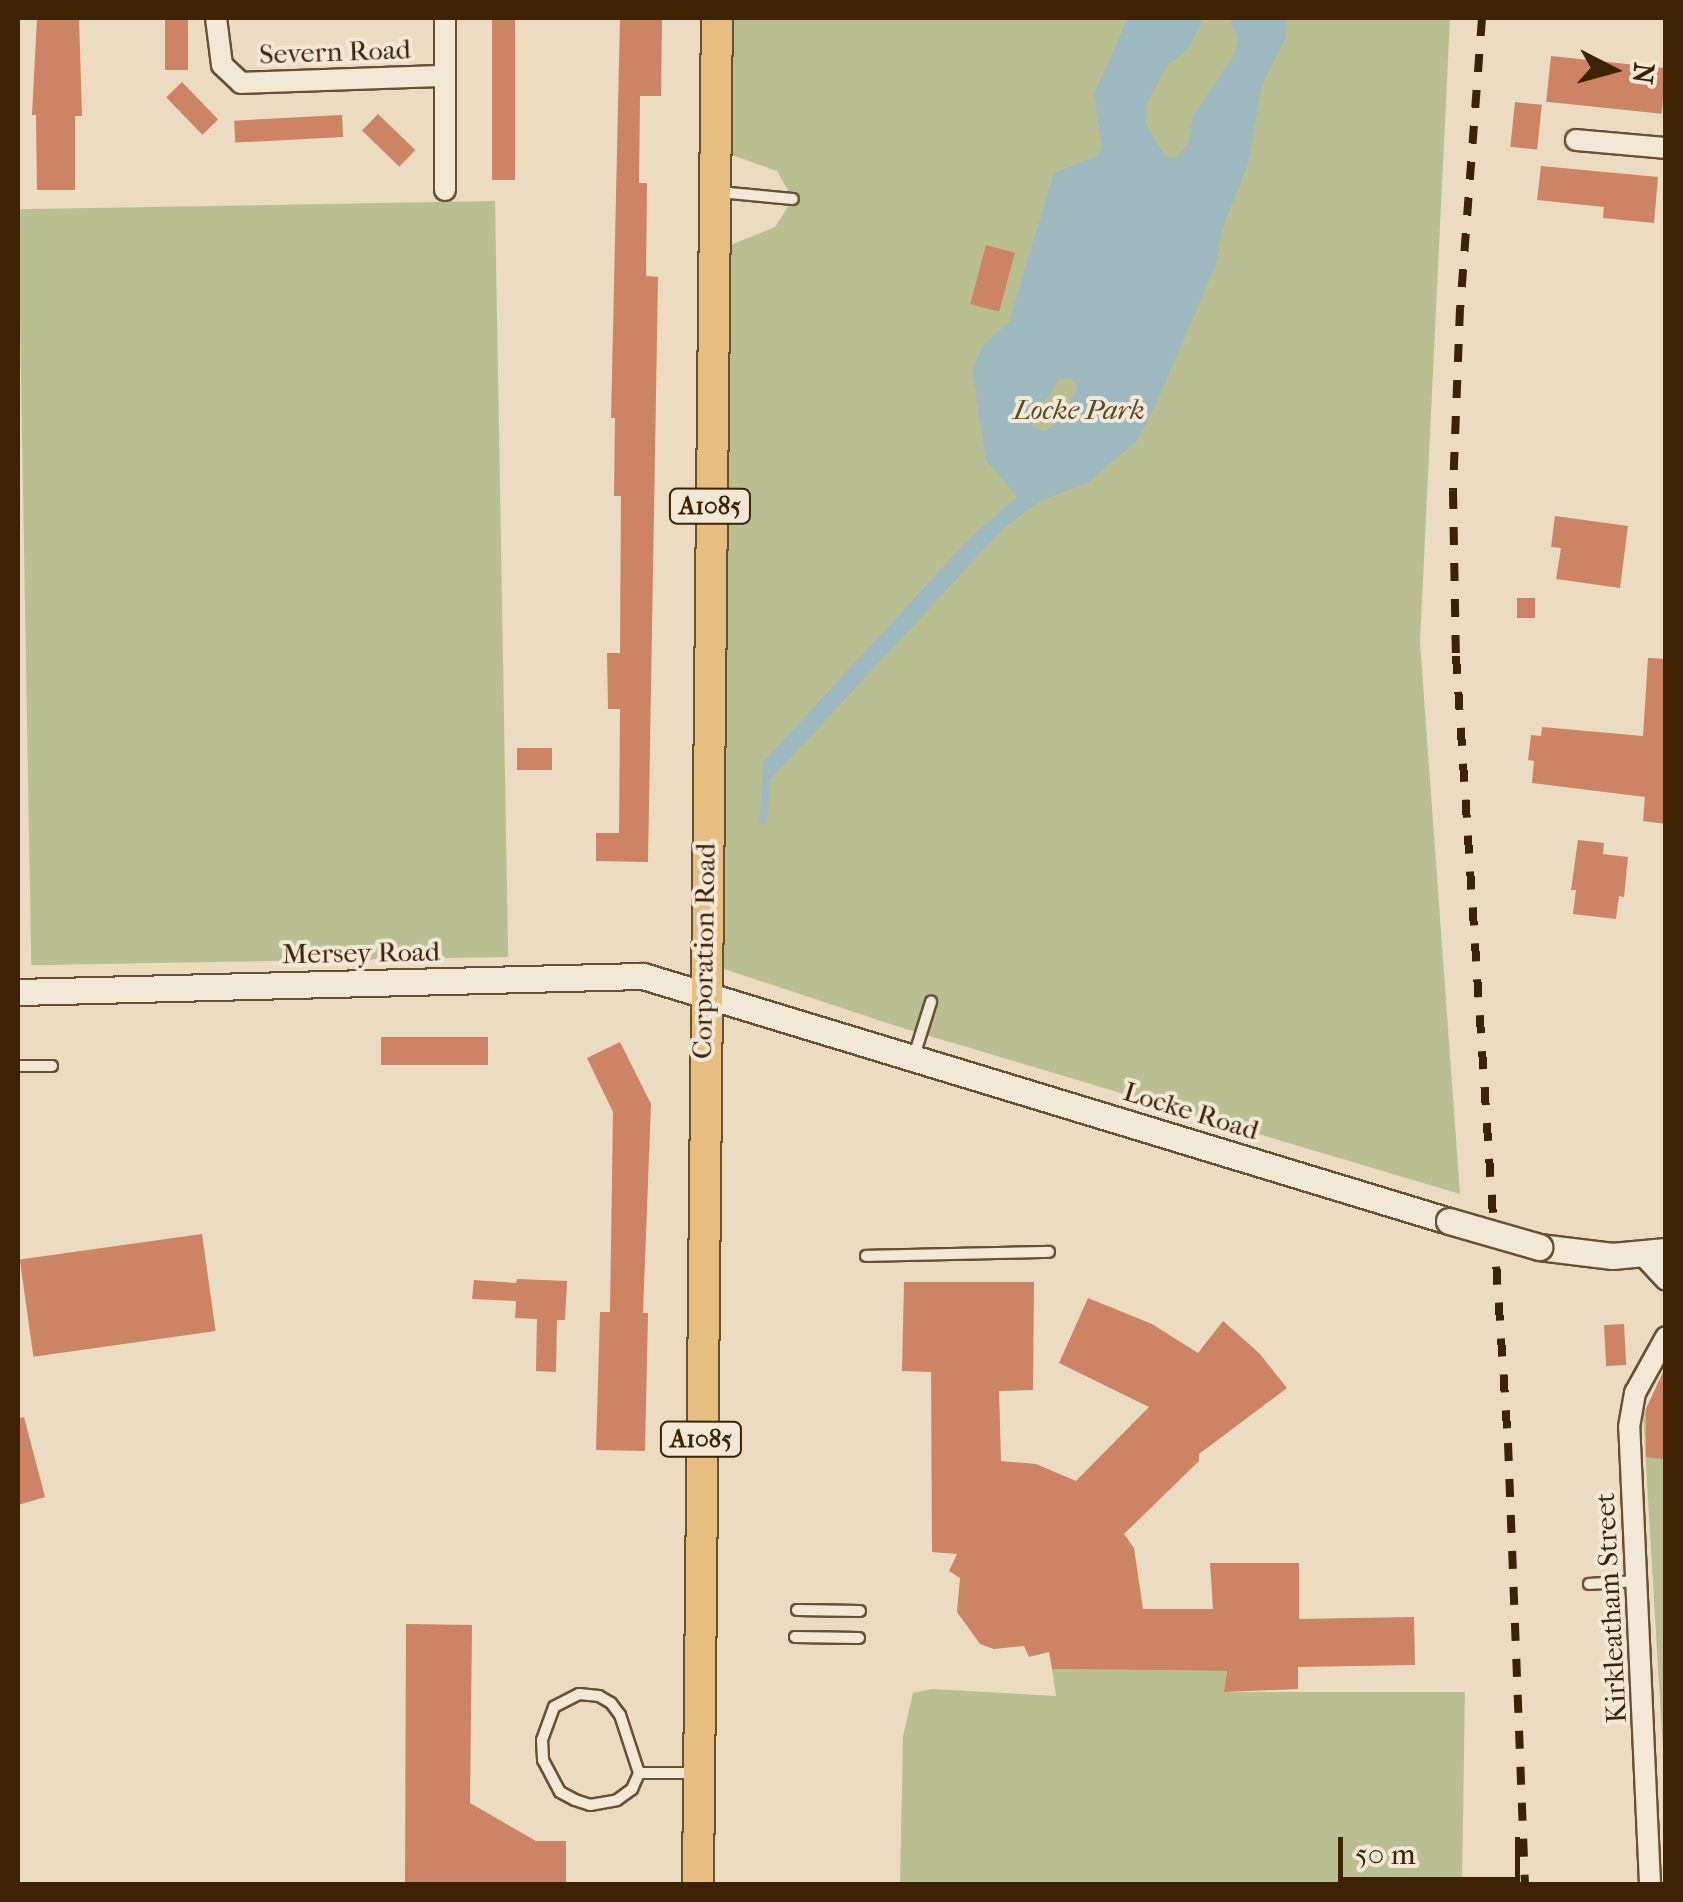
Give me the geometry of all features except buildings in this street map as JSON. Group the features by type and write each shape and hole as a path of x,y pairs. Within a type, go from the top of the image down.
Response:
{"main road":[{"name":"Corporation Road","path":"698,1884 704,994 718,18"}],"street":[{"name":"Severn Road","path":"216,18 222,65 241,82 444,76"},
{"name":"Severn Road","path":"445,190 446,18"},
{"path":"1576,140 1666,148"},
{"name":"Mersey Road","path":"18,992 643,976 704,994"},
{"name":"Locke Road","path":"704,994 1538,1248 1654,1253"},
{"path":"1654,1253 1666,1280"},
{"name":"Kirkleatham Street","path":"1650,1884 1656,1766 1638,1581 1630,1408 1666,1337"}],"lane":[{"path":"714,191 793,199"},
{"path":"914,1057 930,1002"},
{"path":"18,1066 52,1066"},
{"path":"866,1256 1049,1252"},
{"path":"1588,1584 1638,1581"},
{"path":"797,1610 860,1611"},
{"path":"795,1638 859,1638"},
{"path":"588,1694 610,1703 620,1715 639,1773 632,1789 604,1804 575,1800 560,1792 543,1760 542,1740 554,1708 566,1698 588,1694"},
{"path":"639,1773 698,1773"}],"green space":[{"name":"Locke Park","path":"731,18 1450,18 1420,642 1460,1194 896,1026 721,968 728,246 775,227 793,199 777,171 729,154"},
{"path":"495,201 508,957 31,965 18,209"},
{"path":"1665,1368 1665,1751 1663,1751 1643,1415"},
{"path":"1052,1669 1227,1671 1225,1692 1465,1692 1462,1884 900,1884 903,1736 913,1693 932,1689 1056,1696"}],"water":[{"path":"1128,18 1204,18 1189,48 1167,66 1146,105 1146,125 1165,156 1177,158 1188,143 1193,116 1234,55 1238,40 1229,18 1287,18 1285,40 1262,85 1248,164 1222,229 1217,262 1137,441 1087,483 1040,501 1002,530 770,780 767,824 759,824 764,761 969,539 1017,497 986,460 972,370 984,344 1009,322 1054,173 1097,156 1102,147 1094,94","holes":["1071,378 1078,388 1056,423 1045,431 1032,427 1033,404 1046,400 1059,380"]}],"railway":[{"path":"1482,18 1460,308 1453,491 1456,656 1508,1443 1525,1884"}]}
